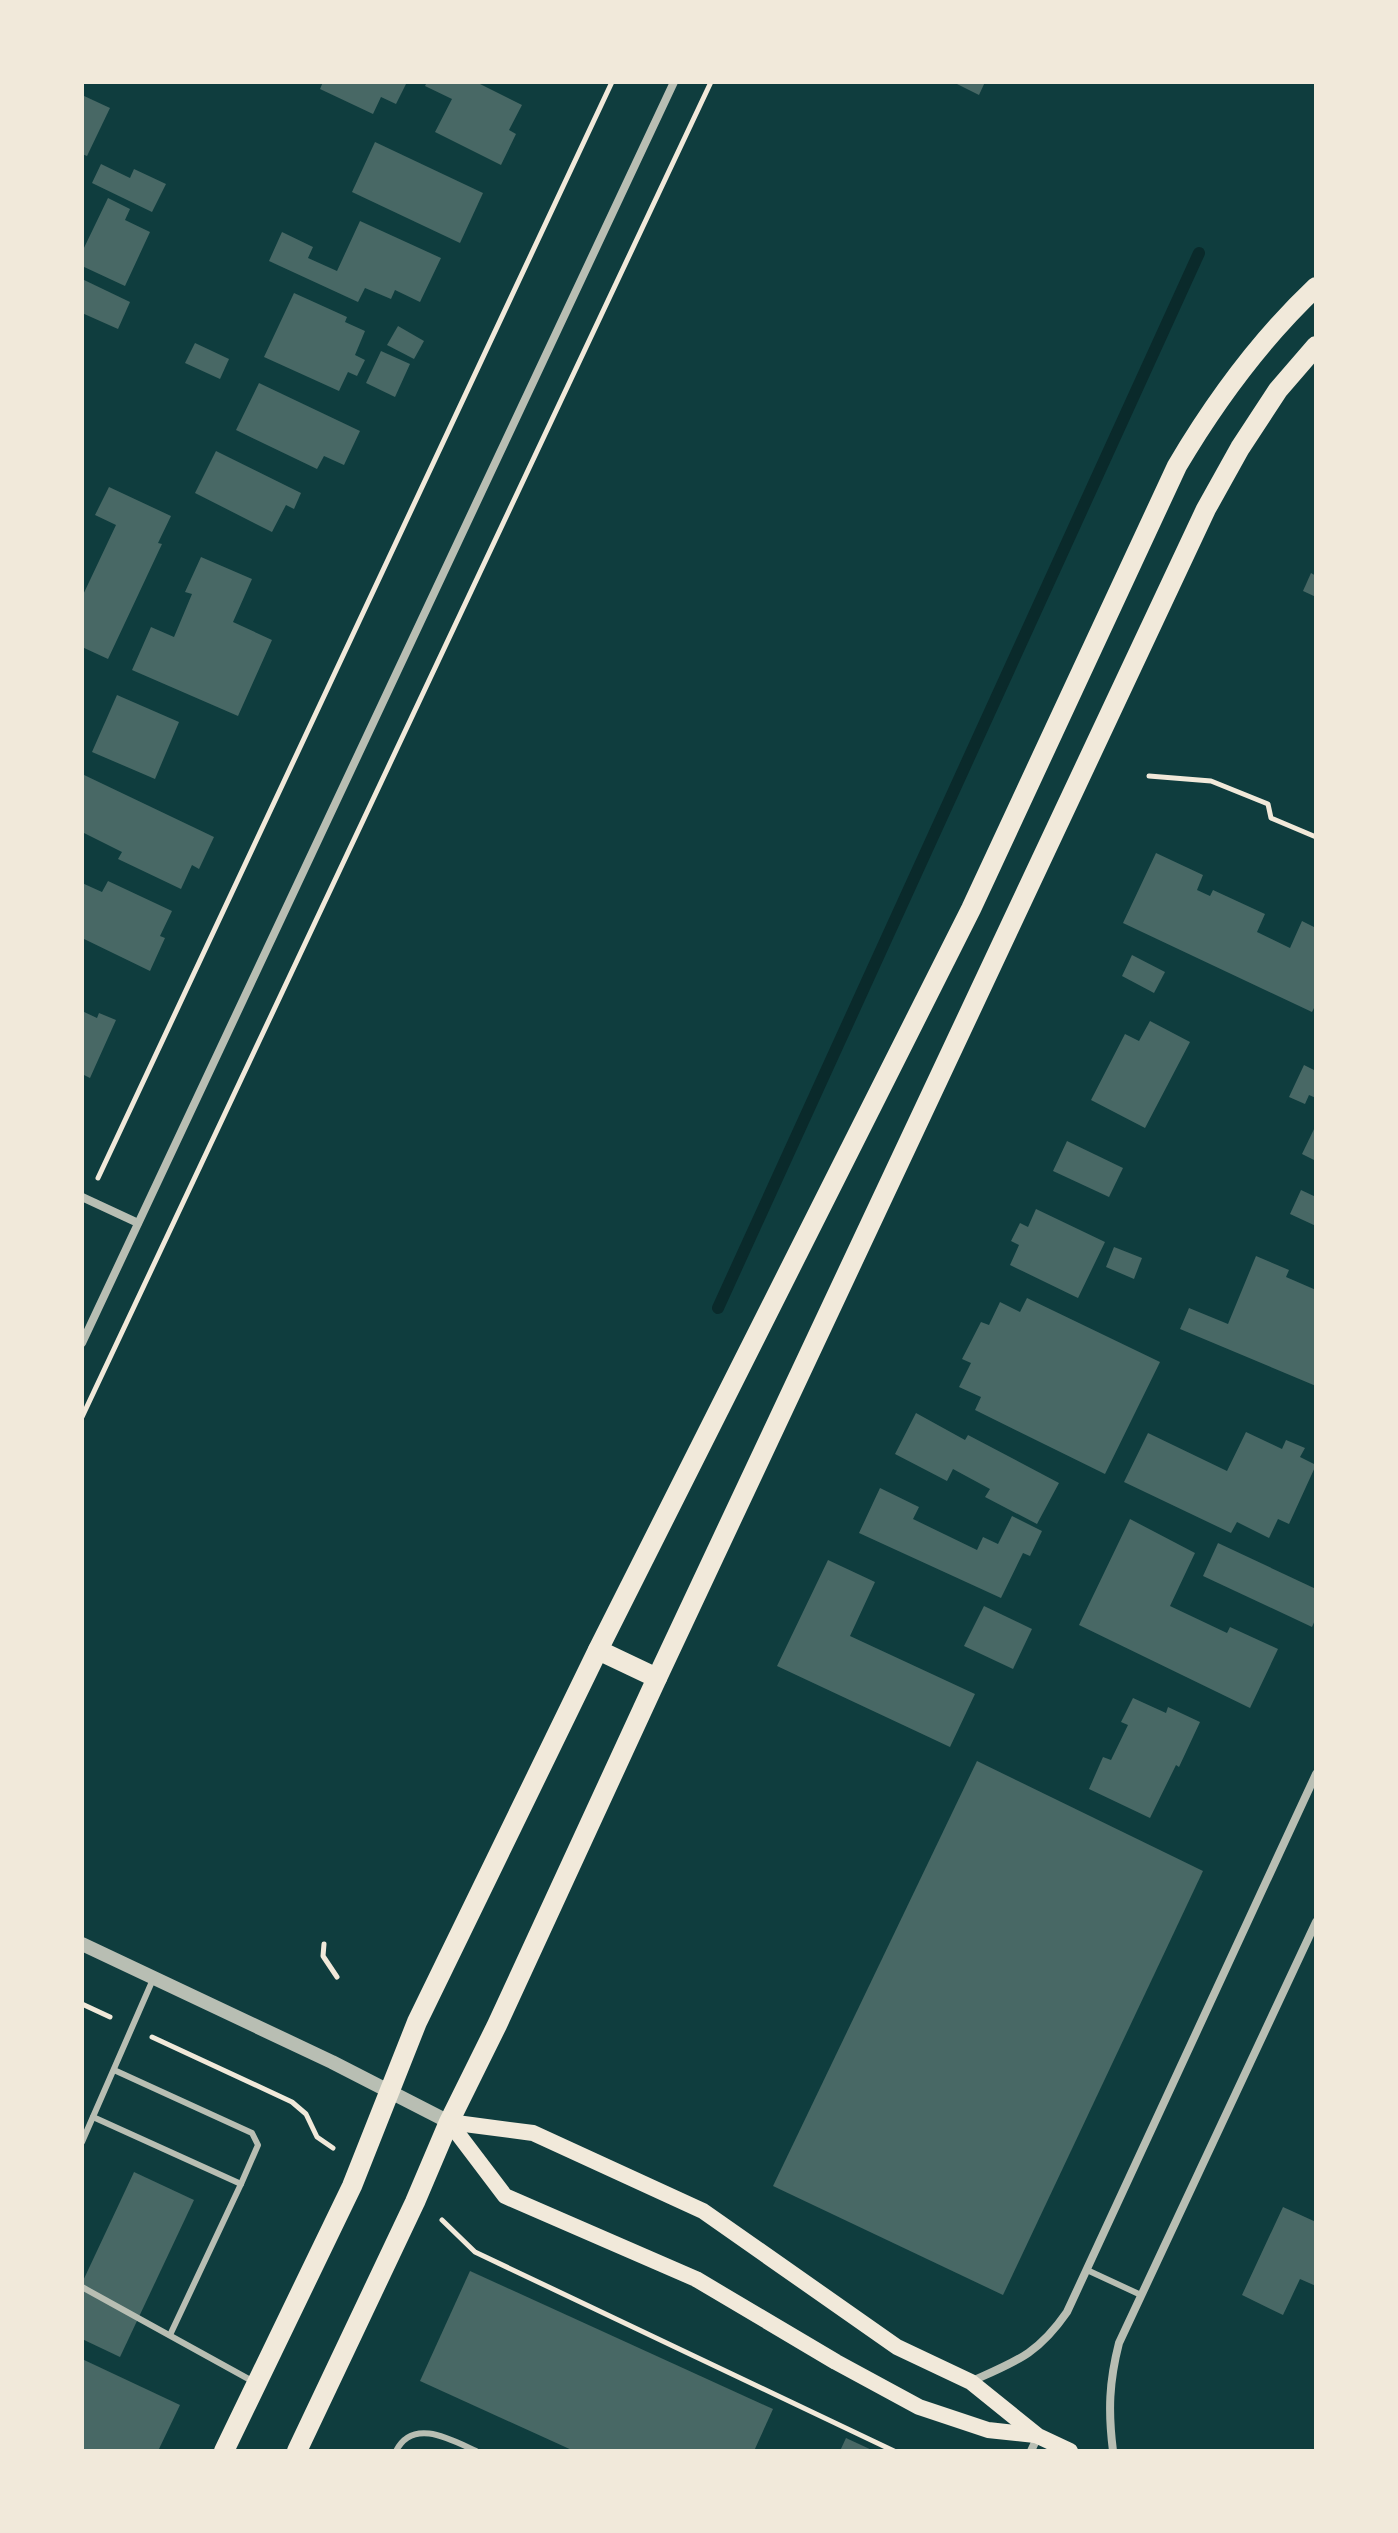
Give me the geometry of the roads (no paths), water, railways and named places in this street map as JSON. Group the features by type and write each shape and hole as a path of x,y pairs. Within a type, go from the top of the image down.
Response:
{"main road":[{"path":"224,2451 352,2186 417,2022 598,1650 958,936 1177,466 1209,412 1246,363 1284,317 1316,287"},
{"path":"297,2451 1206,509 1240,448 1278,390 1316,346"},
{"path":"598,1650 657,1678"},
{"path":"449,2122 533,2133 703,2211 897,2347 971,2382 1034,2443"},
{"path":"449,2122 505,2196 696,2279 919,2407 988,2430 1070,2451"}],"street":[{"path":"82,1343 674,82"},
{"path":"82,1197 138,1223"},
{"path":"971,2382 1021,2359 1050,2336 1067,2312 1316,1774"},
{"path":"1113,2451 1108,2412 1111,2376 1119,2343 1316,1922"},
{"path":"82,1944 449,2122"}],"lane":[{"path":"82,2142 154,1977"},
{"path":"114,2070 252,2133 258,2145 170,2335"},
{"path":"93,2117 241,2184"},
{"path":"1087,2270 1141,2295"},
{"path":"82,2287 256,2384"},
{"path":"396,2451 413,2435 437,2433 476,2451"}],"waterway":[{"path":"718,1308 1199,253"}]}
